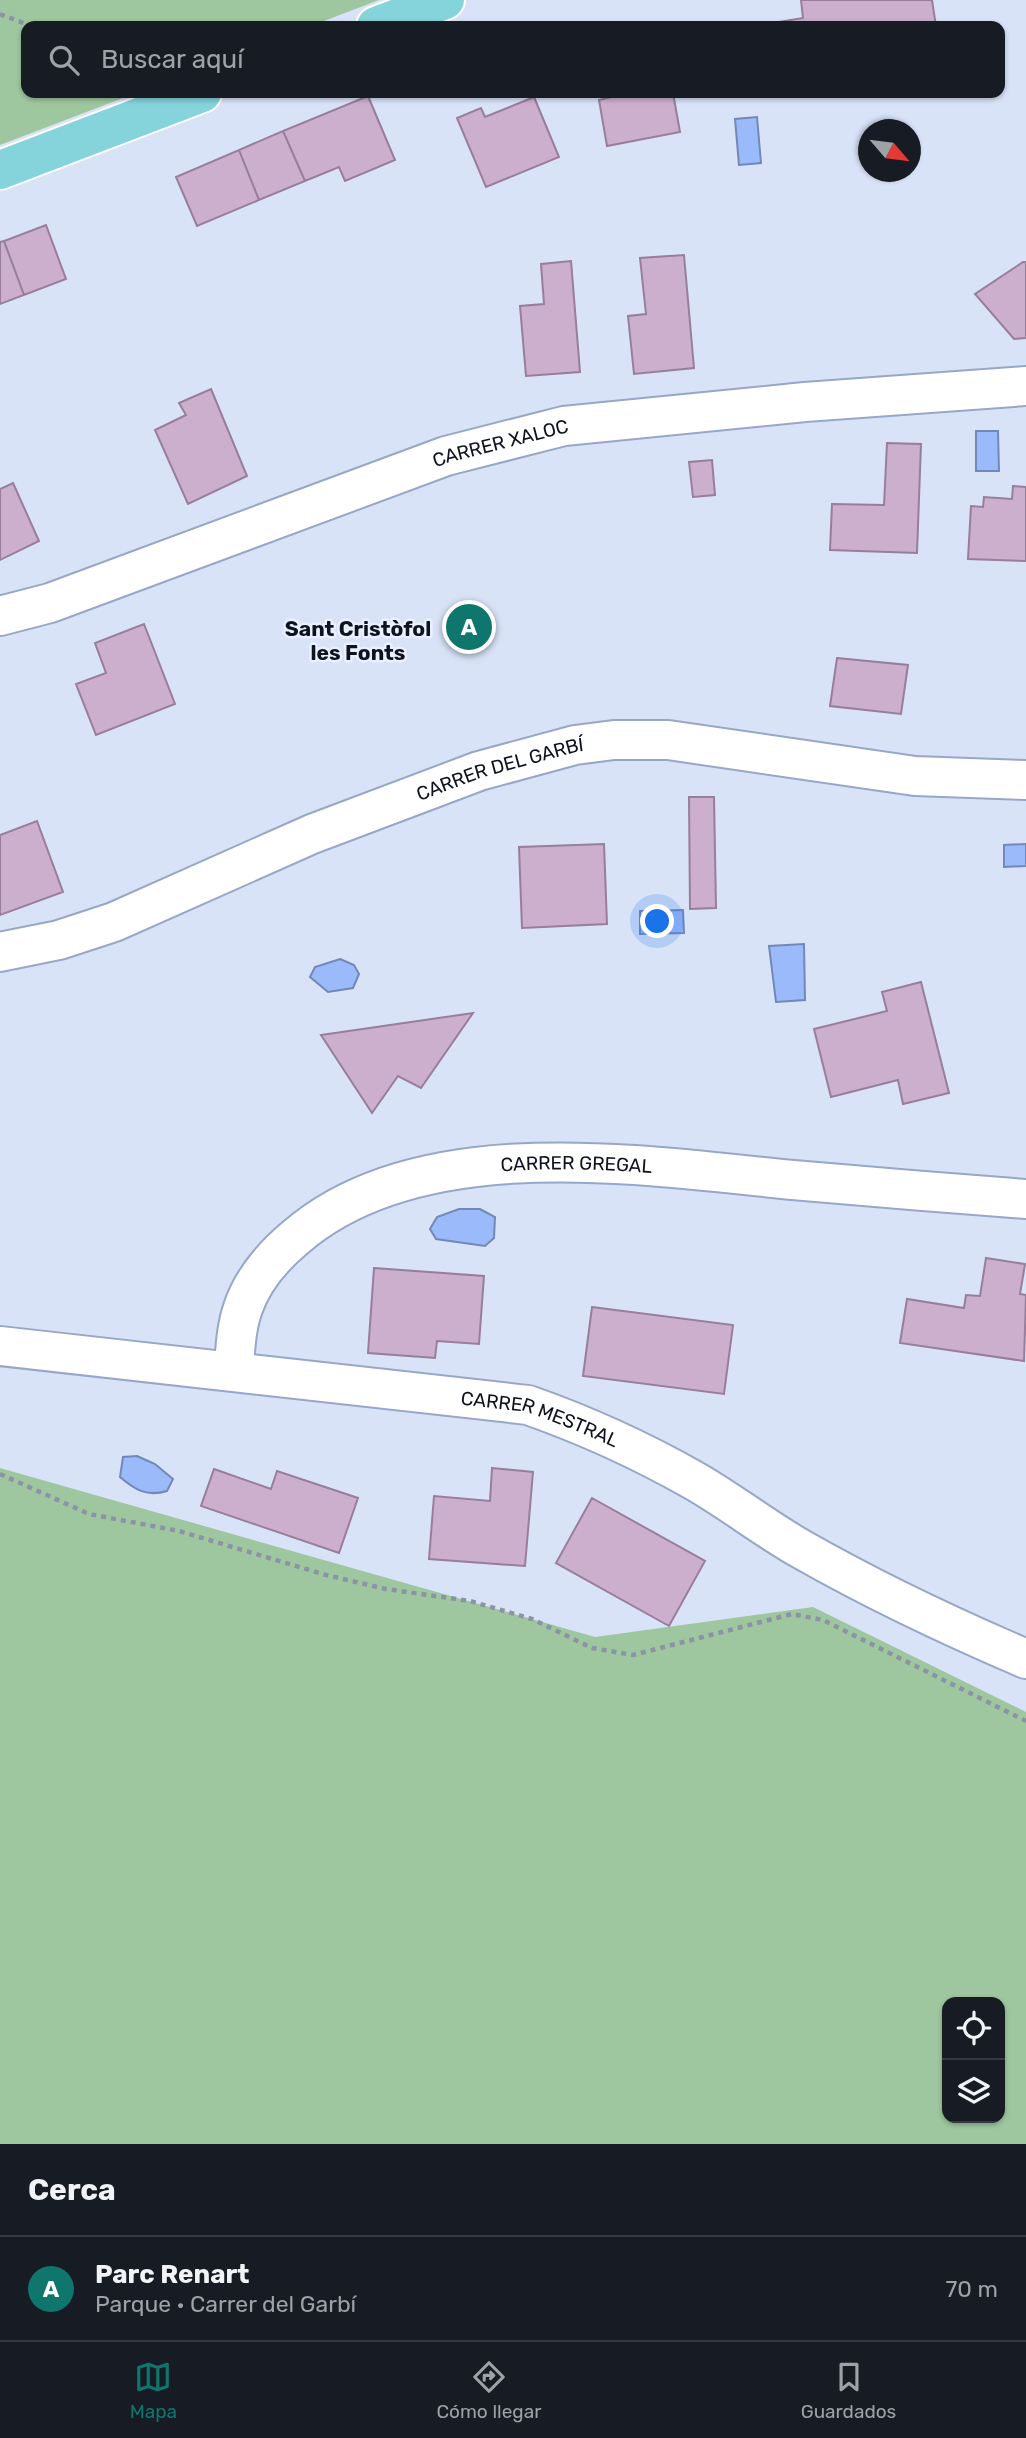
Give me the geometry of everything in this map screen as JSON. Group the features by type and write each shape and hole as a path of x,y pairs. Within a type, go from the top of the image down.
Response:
{"main road":[{"path":"389,21 445,0"},
{"path":"0,170 189,98"}],"street":[{"name":"CARRER XALOC","path":"0,616 50,603 446,456 511,437 564,426 806,401 1026,386"},
{"name":"CARRER DEL GARBÍ","path":"0,952 59,940 114,922 312,834 479,771 575,745 614,740 668,740 915,776 1026,780"},
{"name":"CARRER GREGAL","path":"234,1371 242,1310 252,1288 279,1251 309,1225 341,1204 407,1179 505,1165 632,1163 1026,1199"},
{"name":"CARRER MESTRAL","path":"0,1346 528,1405 582,1424 694,1480 800,1549 953,1628 1026,1659"}],"path":[{"path":"0,14 21,22"},
{"path":"0,1474 89,1514 179,1531 327,1575 386,1589 470,1601 532,1619 592,1648 634,1655 792,1614 822,1620 1026,1721"}],"green space":[{"path":"0,0 379,0 324,21 21,21 21,98 123,98 0,145"},
{"path":"0,1468 595,1637 813,1607 1026,1712 1026,2144 0,2144"}],"water":[{"path":"757,117 761,163 739,165 735,119"},
{"path":"976,431 998,431 999,471 976,471"},
{"path":"1026,844 1026,866 1004,867 1004,845"},
{"path":"683,910 684,933 640,934 640,911"},
{"path":"804,944 805,1000 776,1002 769,946"},
{"path":"340,959 354,965 359,974 353,988 328,992 310,977 315,967"},
{"path":"459,1209 480,1209 495,1217 494,1238 485,1246 436,1239 430,1229 437,1217"},
{"path":"137,1456 155,1464 173,1479 167,1491 142,1491 120,1477 123,1457"}],"building":[{"path":"801,0 932,0 935,21 785,21 803,18"},
{"path":"369,98 395,160 345,181 339,167 305,181 283,131"},
{"path":"534,98 559,157 486,187 457,118 481,108 485,117"},
{"path":"674,98 680,132 607,146 599,100"},
{"path":"283,131 305,181 259,200 239,150"},
{"path":"239,150 259,200 197,226 176,177"},
{"path":"46,225 66,279 24,295 4,241"},
{"path":"4,241 24,295 0,304 0,242"},
{"path":"684,255 694,368 634,374 628,316 646,314 640,258"},
{"path":"571,261 580,372 526,376 520,306 544,304 541,264"},
{"path":"1026,262 1026,338 1014,339 975,294"},
{"path":"211,389 247,476 188,504 155,430 186,415 179,403"},
{"path":"887,443 921,444 917,553 830,550 832,504 884,505"},
{"path":"712,460 715,495 693,497 689,462"},
{"path":"13,483 39,541 0,560 0,489"},
{"path":"1013,486 1026,487 1026,561 968,559 971,506 983,507 984,497 1012,499"},
{"path":"144,624 175,704 96,735 76,684 106,673 95,643"},
{"path":"837,658 908,665 901,714 830,706"},
{"path":"689,797 714,797 716,908 690,909"},
{"path":"37,821 63,892 0,915 0,835"},
{"path":"604,844 607,924 522,928 519,847"},
{"path":"921,982 949,1093 903,1104 898,1080 831,1097 814,1029 887,1011 882,992"},
{"path":"473,1013 421,1088 398,1076 372,1113 321,1035"},
{"path":"986,1258 1025,1264 1020,1294 1026,1295 1024,1361 900,1343 907,1299 964,1308 966,1295 980,1296"},
{"path":"374,1268 484,1276 479,1344 437,1341 435,1358 368,1353"},
{"path":"592,1307 733,1325 724,1394 583,1376"},
{"path":"492,1468 533,1472 525,1566 429,1559 434,1496 490,1501"},
{"path":"214,1469 271,1489 277,1471 358,1498 339,1553 201,1506"},
{"path":"592,1498 705,1561 669,1626 556,1563"}],"place":[{"name":"Parc Renart","path":"469,627"}],"district":[{"name":"Sant Cristòfol les Fonts","path":"358,640"}]}
